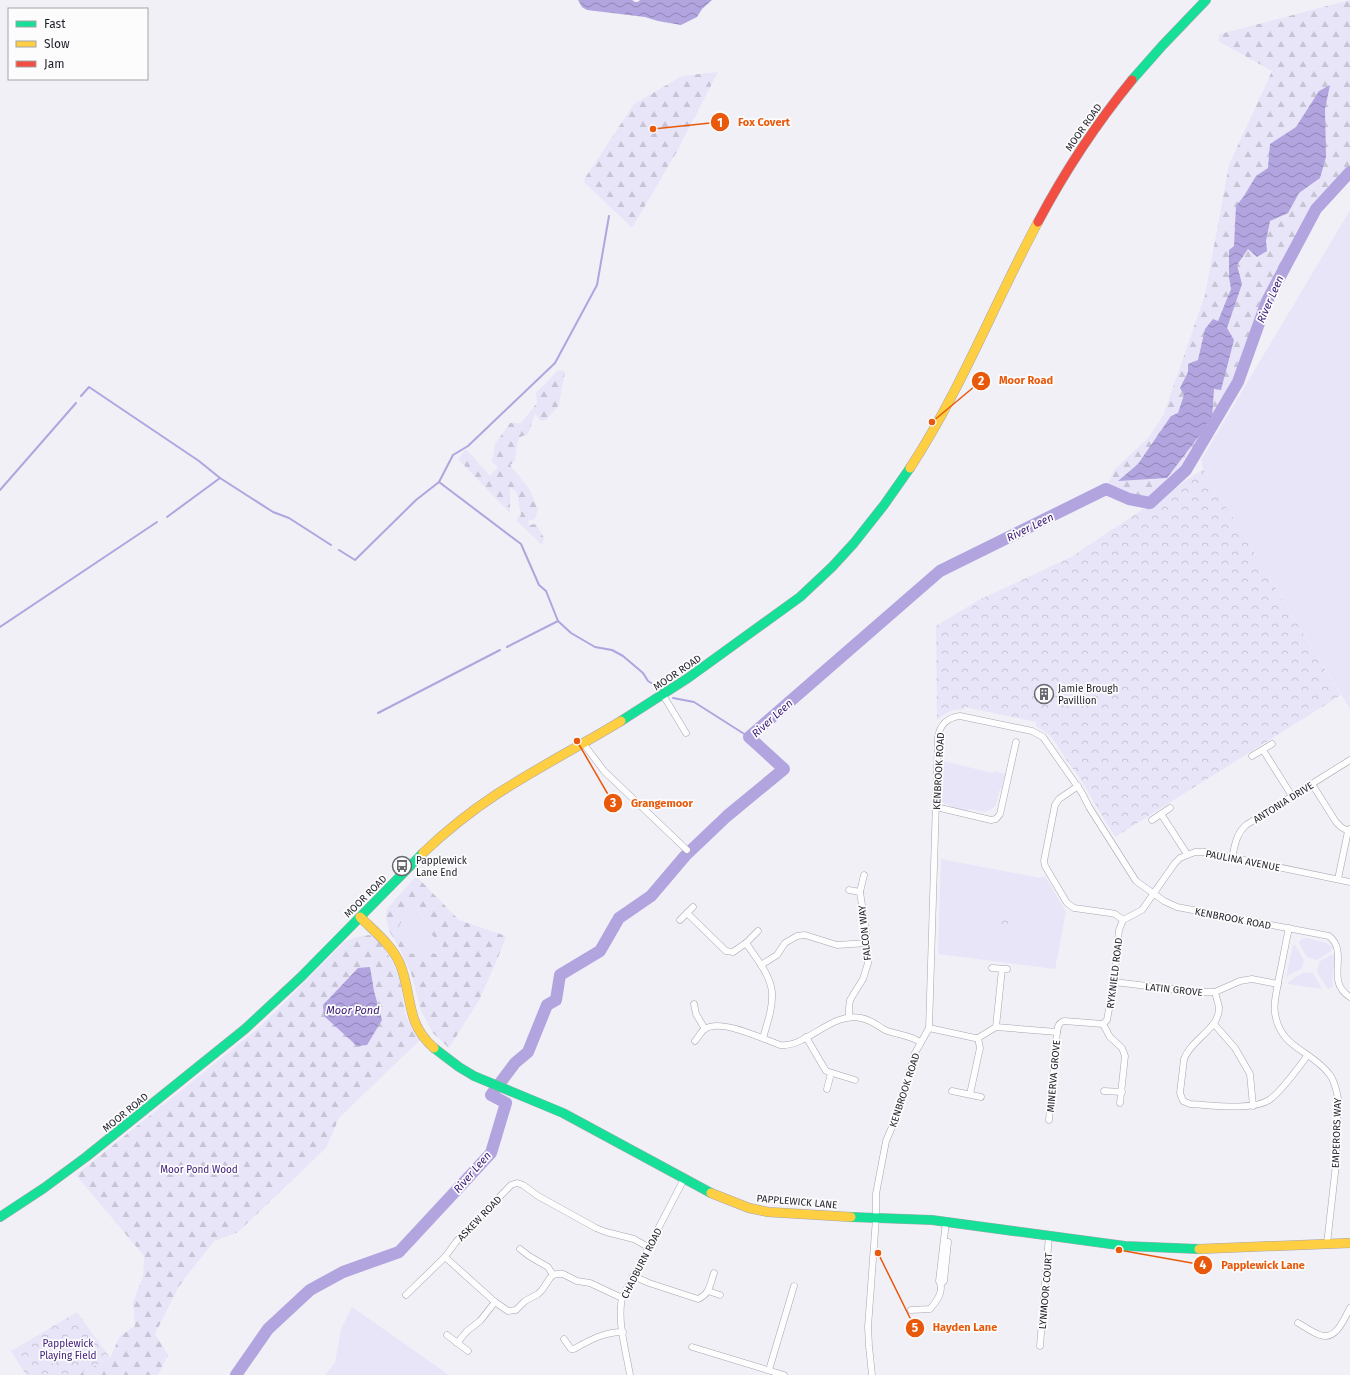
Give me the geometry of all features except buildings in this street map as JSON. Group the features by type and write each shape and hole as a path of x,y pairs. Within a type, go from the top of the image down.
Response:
{"main road":[{"name":"MOOR ROAD","path":"0,1217 38,1192 106,1142 239,1034 289,988 411,865 459,821 517,782 663,695 796,600 837,562 861,535 910,469 945,410 1021,254 1068,168 1101,120 1140,69 1206,0"},
{"name":"PAPPLEWICK LANE","path":"360,917 381,938 394,954 403,973 413,1021 418,1032 438,1052 469,1074 557,1110 684,1179 729,1201 749,1208 768,1212 804,1215 948,1222 1125,1246 1196,1249 1350,1243"}],"street":[{"path":"663,695 686,733"},
{"name":"KENBROOK ROAD","path":"872,1375 869,1346 869,1309 876,1218 876,1194 886,1141 895,1120 910,1069 920,1042 929,1028 939,730 942,724 954,717 960,716 1038,733 1048,743 1078,786 1089,807 1136,881 1164,901 1177,907 1329,936 1338,943 1343,956 1339,980 1342,989 1350,997"},
{"path":"936,808 991,820 996,818 1000,814 1016,742"},
{"path":"583,743 604,771 687,850"},
{"path":"1252,756 1272,744"},
{"path":"1262,750 1292,796"},
{"name":"ANTONIA DRIVE","path":"1232,858 1237,836 1240,830 1246,825 1350,760"},
{"path":"1312,784 1336,822 1341,827 1349,830 1338,879"},
{"path":"1078,786 1059,799 1055,804 1044,861 1045,866 1067,903 1074,908 1115,914 1123,920 1142,910 1175,863 1187,854 1161,814"},
{"path":"1152,820 1170,808"},
{"name":"PAULINA AVENUE","path":"1187,854 1205,852 1350,882"},
{"name":"FALCON WAY","path":"849,1017 850,1000 863,979 868,963 867,943 860,892 864,875"},
{"name":"FALCON WAY","path":"849,890 860,892"},
{"path":"680,920 693,907"},
{"path":"687,913 726,951 733,952 746,943 758,931"},
{"name":"RYKNIELD ROAD","path":"1103,1024 1107,1020 1114,982 1119,930 1123,920"},
{"name":"EMPERORS WAY","path":"1289,928 1274,1004 1277,1023 1284,1036 1293,1046 1320,1064 1330,1075 1336,1087 1338,1098 1336,1164 1327,1244"},
{"path":"761,965 777,954 785,943 798,936 804,935 837,945 867,943"},
{"path":"746,943 761,965 772,993 772,1001 762,1038"},
{"path":"992,968 1004,969 996,1027"},
{"name":"LATIN GROVE","path":"1114,982 1186,992 1215,992 1240,981 1252,979 1278,984"},
{"path":"1215,992 1219,1007 1218,1016 1214,1024 1194,1043 1186,1054 1180,1093 1183,1100 1190,1104 1253,1106 1263,1104 1271,1100 1307,1056"},
{"path":"694,1004 696,1014 705,1029"},
{"path":"695,1041 705,1029 716,1025 725,1026 784,1045 794,1043 834,1022 849,1017 859,1017 872,1021 886,1030 915,1038 920,1042"},
{"path":"929,1028 978,1038 996,1027 1057,1032 1058,1025 1060,1022 1064,1021 1103,1024 1110,1037 1122,1048 1125,1056 1120,1103"},
{"path":"1214,1024 1235,1048 1250,1074 1253,1106"},
{"name":"MINERVA GROVE","path":"1049,1120 1057,1032"},
{"path":"806,1037 826,1072 855,1080"},
{"path":"970,1094 980,1048 978,1038"},
{"path":"828,1089 832,1073"},
{"path":"952,1090 981,1097"},
{"path":"1104,1091 1122,1092"},
{"name":"CHADBURN ROAD","path":"630,1375 620,1308 622,1298 684,1179"},
{"name":"ASKEW ROAD","path":"406,1295 445,1257 456,1242 511,1185 517,1183 523,1185 538,1196 596,1228 634,1239 648,1246"},
{"path":"912,1310 930,1309 939,1298 941,1284 944,1281 948,1222"},
{"name":"LYNMOOR COURT","path":"1040,1346 1049,1235"},
{"path":"520,1249 548,1267 553,1275"},
{"path":"445,1257 495,1302 508,1311 516,1310 525,1301 542,1290 553,1275 557,1274 563,1274 577,1281 590,1283 622,1298"},
{"path":"633,1276 649,1283 698,1298 704,1296 708,1291 714,1273"},
{"path":"768,1370 794,1286"},
{"path":"708,1291 720,1295"},
{"path":"458,1343 467,1331 480,1322 495,1302"},
{"path":"1298,1323 1321,1336 1328,1336 1340,1327 1350,1308"},
{"path":"564,1339 571,1348 574,1349 604,1334 623,1332"},
{"path":"446,1335 468,1351"},
{"path":"692,1347 784,1375"},
{"path":"699,1357 701,1350"}],"green space":[{"path":"1350,0 1350,170 1316,209 1267,301 1238,382 1186,470 1150,503 1129,499 1106,489 1114,470 1148,438 1163,416 1205,295 1229,165 1272,71 1218,41 1220,34"},
{"path":"718,72 676,153 632,228 583,181 634,104 682,76"},
{"path":"1350,210 1350,709 1203,469 1201,460"},
{"path":"558,370 565,371 559,405 546,420 541,421 535,414 528,434 520,437 517,443 515,461 510,465 530,490 538,509 535,519 528,521 529,525 536,524 544,538 542,545 516,520 521,515 517,493 510,487 510,513 458,459 466,449 490,476 498,467 492,462 495,444 510,423 521,423 537,403 536,393"},
{"path":"1203,469 1341,695 1115,837 1079,777 1051,736 1036,726 1036,722 965,707 963,710 948,712 937,721 936,626 977,601 1071,557"},
{"path":"943,761 993,773 994,771 1005,774 996,805 990,810 984,812 970,809 967,811 950,807 950,805 945,804 942,801"},
{"path":"941,859 1040,878 1045,876 1066,912 1055,969 938,954"},
{"path":"416,876 459,920 506,936 479,1000 449,1048 433,1033 421,1011 411,973 399,947 389,931 386,910","holes":["416,907 432,935 443,941 442,952 436,954 425,951 412,954 405,944 399,926 410,909"]},
{"path":"416,907 419,909 424,921 443,940 442,952 436,954 425,951 412,954 405,944 399,926 410,909"},
{"path":"1005,914 1018,922 1009,929 999,927 993,922 998,917"},
{"name":"Moor Pond Wood","path":"370,935 380,941 394,965 400,980 405,1013 414,1033 420,1040 339,1118 326,1148 238,1232 214,1241 179,1286 155,1334 168,1355 158,1375 80,1375 81,1373 110,1358 120,1336 135,1326 133,1302 143,1277 144,1256 76,1175 255,1031 344,942 356,937"},
{"path":"1307,938 1326,943 1332,947 1331,951 1317,960 1307,957 1299,943 1300,940"},
{"path":"1293,945 1295,945 1304,960 1302,968 1286,977"},
{"path":"1332,954 1336,956 1332,979 1333,986 1329,989 1317,972 1319,962"},
{"path":"1304,972 1313,973 1322,989 1288,984 1288,982"},
{"path":"352,1307 449,1375 325,1375 335,1363 341,1329"},
{"name":"Papplewick Playing Field","path":"77,1312 110,1358 81,1373 80,1375 26,1375 11,1351"}],"water":[{"path":"578,0 632,0 638,2 640,0 712,0 702,9 697,17 681,25 645,17 587,10 582,7"},
{"path":"1330,85 1325,109 1326,157 1320,178 1299,193 1288,213 1270,221 1266,241 1267,251 1257,257 1248,249 1237,265 1242,284 1227,328 1234,340 1221,390 1214,389 1212,419 1167,478 1118,481 1138,464 1171,416 1178,413 1184,395 1180,388 1188,372 1188,364 1198,360 1205,329 1213,319 1218,321 1231,289 1229,277 1229,250 1234,246 1236,206 1256,176 1268,168 1270,144 1296,127 1319,91"},
{"name":"Moor Pond","path":"370,967 374,991 382,1020 367,1045 357,1046 324,1016 323,1005 358,968"}],"waterway":[{"name":"River Leen","path":"236,1375 268,1329 310,1290 343,1272 399,1252 491,1153 506,1103 491,1095 515,1063 528,1052 547,1005 556,1000 560,975 600,951 619,918 651,896 685,856 727,816 784,769 749,737 940,571 1106,489 1129,499 1150,503 1186,470 1238,382 1267,301 1316,209 1350,172"},
{"path":"339,550 355,560 416,500 439,482 453,455 468,446 555,363 597,285 609,216"},
{"path":"81,396 89,387 199,461 220,478 273,512 289,518 331,545"},
{"path":"0,490 76,403"},
{"path":"167,517 220,478"},
{"path":"439,482 521,544 539,585 546,591 558,621 571,633 595,647 612,650 623,656 643,673 648,681 661,689"},
{"path":"0,627 157,522"},
{"path":"507,647 558,621"},
{"path":"378,713 500,650"},
{"path":"673,698 694,702 749,737"}],"traffic: fast":[{"path":"1132,80 1206,0"},
{"path":"621,721 688,678 800,597 832,567 854,543 884,505 910,468"},
{"path":"0,1217 44,1188 86,1157 245,1029 301,977 423,853"},
{"path":"434,1048 459,1067 474,1076 563,1113 711,1193"},
{"path":"851,1217 932,1220 1125,1246 1199,1249"}],"traffic: slow":[{"path":"910,468 961,378 1038,222"},
{"path":"423,853 459,822 497,794 621,721"},
{"path":"360,917 382,939 397,957 404,976 411,1009 418,1029 434,1048"},
{"path":"711,1193 749,1208 768,1212 851,1217"},
{"path":"1199,1249 1350,1243"}],"traffic: jam":[{"path":"1038,222 1059,184 1082,148 1132,80"}],"place":[{"name":"Fox Covert","path":"653,129"},
{"name":"Moor Road","path":"932,422"},
{"name":"Jamie Brough Pavillion","path":"1044,694"},
{"name":"Grangemoor","path":"577,741"},
{"name":"Papplewick Lane End","path":"402,866"},
{"name":"Papplewick Lane","path":"1119,1250"},
{"name":"Hayden Lane","path":"878,1253"}]}
